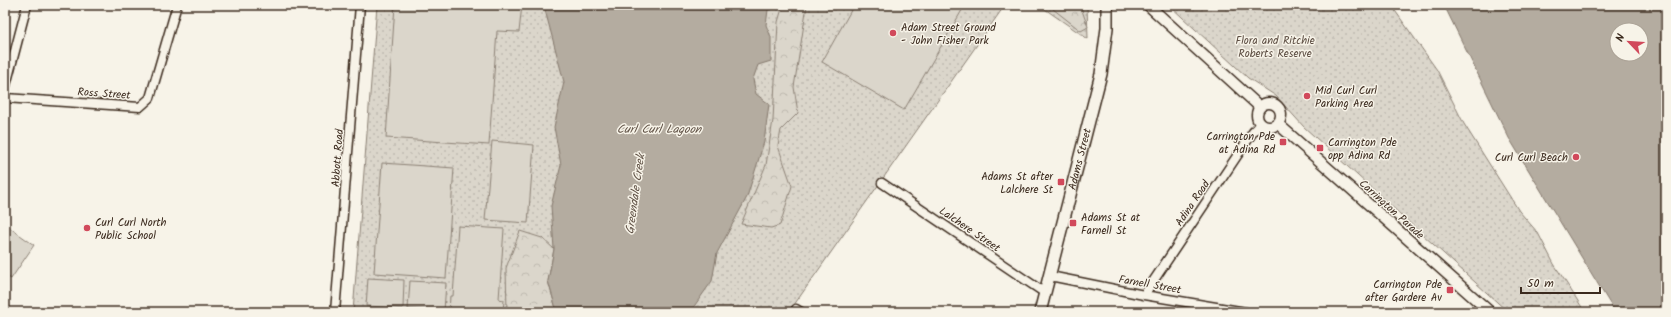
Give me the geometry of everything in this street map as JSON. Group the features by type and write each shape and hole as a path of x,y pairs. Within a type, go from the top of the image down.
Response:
{"main road":[{"name":"Adams Street","path":"1040,312 1100,74 1106,34 1107,5"}],"street":[{"path":"5,88 26,5"},
{"name":"Ross Street","path":"5,98 140,107 150,98 177,5"},
{"name":"Abbott Road","path":"335,312 360,5"},
{"path":"1148,5 1260,107"},
{"path":"1268,102 1279,107 1282,116 1278,124 1268,128 1261,124 1257,118 1260,107 1268,102"},
{"name":"Adina Road","path":"1144,295 1253,132 1261,124"},
{"name":"Carrington Parade","path":"1278,124 1490,312"},
{"name":"Lalchere Street","path":"882,182 1045,293"},
{"name":"Farnell Street","path":"1050,276 1144,295 1246,312"}],"green space":[{"path":"377,5 1005,5 789,312 353,312"},
{"path":"395,5 522,5 519,32 497,31 489,145 386,138"},
{"path":"783,5 807,5 794,87 798,113 781,130 778,146 792,186 780,225 771,228 741,224 766,165 773,120 778,22"},
{"name":"Adam Street Ground - John Fisher Park","path":"854,5 965,5 904,110 822,62"},
{"path":"1039,5 1087,5 1088,39"},
{"path":"1048,5 1080,5 1088,27 1081,31"},
{"name":"Flora and Ritchie Roberts Reserve","path":"1169,5 1391,5 1437,70 1464,124 1519,211 1538,233 1554,264 1585,312 1508,312 1304,127 1276,96 1248,78"},
{"path":"492,141 534,145 528,223 485,220"},
{"path":"382,163 454,168 446,278 374,273"},
{"path":"6,225 34,245 11,279 5,275"},
{"path":"458,226 504,229 499,299 504,300 503,312 449,312 450,296 453,296"},
{"path":"520,231 542,238 554,249 548,281 557,312 507,312 506,268"},
{"path":"368,278 404,280 403,308 366,306"},
{"path":"410,281 446,283 444,311 408,309"}],"water":[{"name":"Curl Curl Lagoon","path":"548,5 777,5 768,10 766,25 771,37 771,61 758,65 753,79 756,94 769,104 764,142 747,197 717,253 712,281 690,312 557,312 548,281 554,249 551,206 561,165 554,127 564,82 545,10"},
{"name":"Curl Curl Beach","path":"1444,5 1666,5 1666,312 1615,312 1509,138"}],"place":[{"name":"Adam Street Ground - John Fisher Park","path":"893,33"},
{"name":"Mid Curl Curl Parking Area","path":"1307,96"},
{"name":"Carrington Pde at Adina Rd","path":"1283,142"},
{"name":"Carrington Pde opp Adina Rd","path":"1320,148"},
{"name":"Curl Curl Beach","path":"1576,157"},
{"name":"Adams St after Lalchere St","path":"1061,182"},
{"name":"Adams St at Farnell St","path":"1073,223"},
{"name":"Curl Curl North Public School","path":"87,228"},
{"name":"Carrington Pde after Gardere Av","path":"1450,290"}],"water label":[{"name":"Greendale Creek","path":"635,194"}]}
